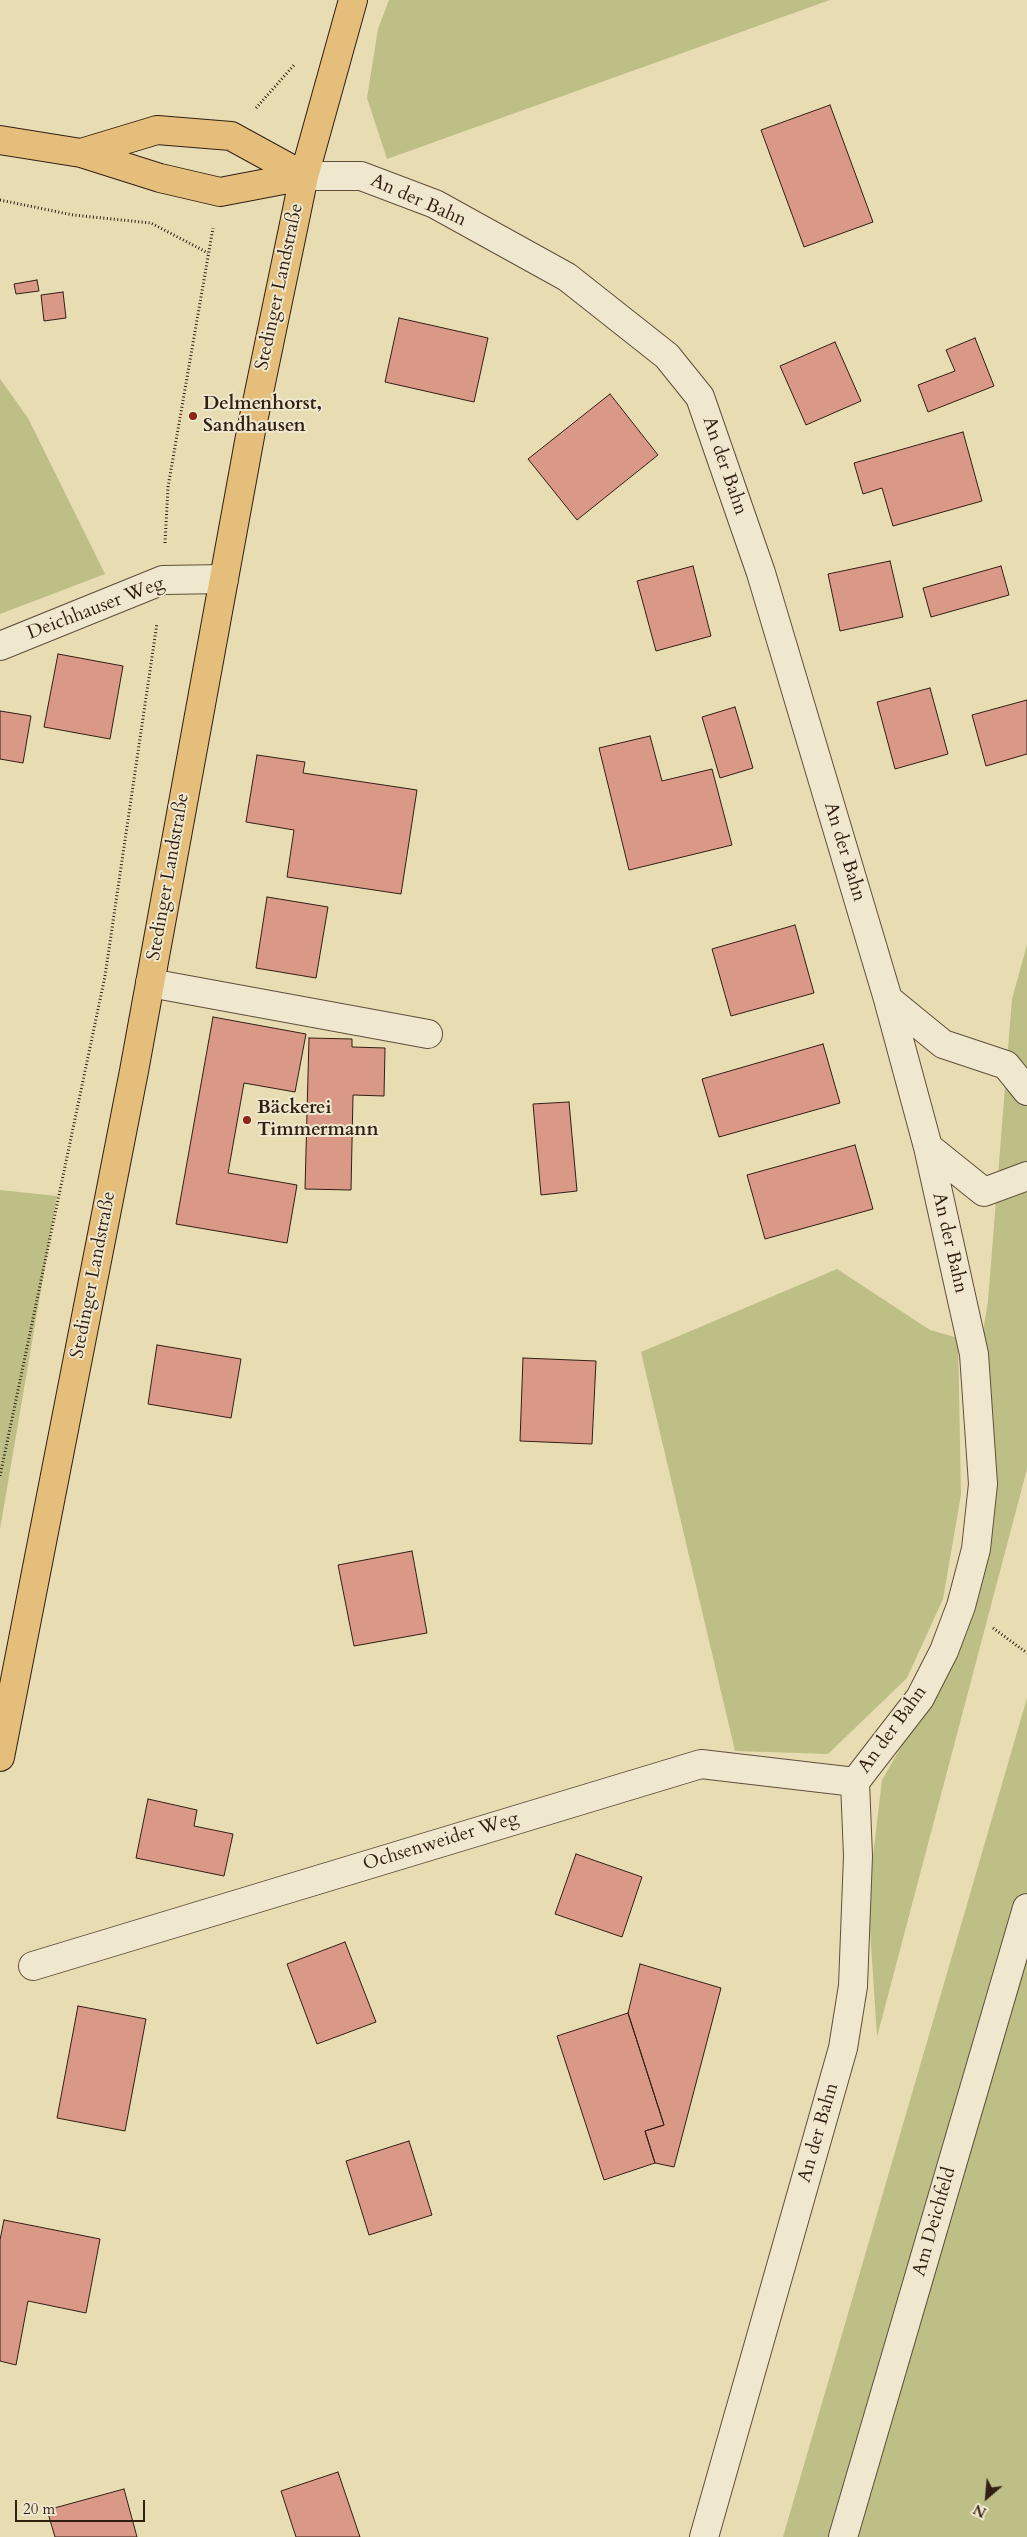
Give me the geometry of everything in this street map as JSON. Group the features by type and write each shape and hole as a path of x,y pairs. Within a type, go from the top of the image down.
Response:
{"main road":[{"name":"Stedinger Landstraße","path":"0,1757 150,983 251,430 304,176 353,0"},
{"path":"81,153 157,130 231,136 304,176"},
{"path":"0,140 81,153 160,178 220,192 304,176"}],"street":[{"name":"An der Bahn","path":"304,176 361,176 435,204 567,277 667,356 700,397 760,573 888,1000 928,1147 974,1354 983,1484 976,1549 962,1606 944,1651 920,1698 855,1782 858,1856 853,1986 843,2048 704,2537"},
{"name":"Deichhauser Weg","path":"0,646 163,580 224,579"},
{"path":"150,983 428,1034"},
{"path":"888,1000 943,1044 1006,1065 1027,1091"},
{"path":"928,1147 984,1192 1027,1176"},
{"name":"Ochsenweider Weg","path":"33,1966 701,1764 855,1782"},
{"name":"Am Deichfeld","path":"843,2537 1027,1908"}],"path":[{"path":"0,200 74,215 151,224 208,253 168,487 163,580 105,976 0,1476"}],"green space":[{"path":"389,0 830,0 387,159 367,98 378,29"},
{"path":"0,379 28,418 105,574 0,614"},
{"path":"1027,945 1027,1469 877,2037 868,1898 882,1780 967,1633 992,1512 981,1344 988,1301 1012,999"},
{"path":"0,1190 57,1196 0,1529"},
{"path":"837,1269 930,1330 958,1338 961,1495 943,1599 907,1678 828,1754 735,1751 641,1352"},
{"path":"1027,1698 1027,2537 783,2537"}],"building":[{"path":"830,105 873,222 804,247 761,130"},
{"path":"37,280 39,291 16,294 14,284"},
{"path":"63,292 66,318 44,321 41,295"},
{"path":"399,318 488,338 474,402 385,382"},
{"path":"975,338 994,386 928,412 918,385 955,371 946,350"},
{"path":"835,342 861,401 806,425 780,366"},
{"path":"610,394 658,455 577,520 528,459"},
{"path":"963,432 982,501 893,526 882,488 863,494 854,463"},
{"path":"890,561 903,617 840,631 828,574"},
{"path":"693,566 711,636 656,651 637,581"},
{"path":"1001,566 1009,595 931,617 923,588"},
{"path":"58,654 123,666 110,739 44,727"},
{"path":"930,688 948,754 895,769 877,702"},
{"path":"1027,700 1027,754 986,766 972,715"},
{"path":"735,707 753,768 720,778 702,717"},
{"path":"0,711 31,716 23,763 0,759"},
{"path":"650,736 662,781 712,769 732,845 629,870 599,748"},
{"path":"257,755 305,762 303,773 417,790 401,894 287,877 294,830 246,822"},
{"path":"267,897 328,907 316,978 256,968"},
{"path":"795,925 814,993 731,1016 712,949"},
{"path":"213,1017 306,1034 295,1092 244,1083 228,1173 297,1185 287,1243 176,1224"},
{"path":"309,1038 352,1039 352,1047 385,1048 384,1096 353,1095 351,1190 305,1189"},
{"path":"823,1044 840,1103 719,1137 702,1079"},
{"path":"569,1102 577,1191 541,1195 533,1104"},
{"path":"855,1145 873,1209 765,1239 747,1175"},
{"path":"157,1345 241,1359 231,1418 148,1404"},
{"path":"523,1358 596,1361 592,1444 520,1441"},
{"path":"412,1551 427,1633 354,1646 338,1565"},
{"path":"148,1799 197,1810 194,1826 233,1834 224,1876 136,1858"},
{"path":"576,1854 642,1877 622,1937 555,1914"},
{"path":"345,1942 376,2022 317,2044 287,1964"},
{"path":"640,1964 721,1988 674,2167 655,2163 645,2131 664,2125 628,2013"},
{"path":"78,2006 146,2019 125,2131 57,2118"},
{"path":"628,2013 664,2125 645,2131 655,2163 604,2180 557,2036"},
{"path":"409,2141 432,2215 369,2235 346,2161"},
{"path":"4,2220 100,2239 86,2313 28,2301 16,2365 0,2361 0,2240"},
{"path":"338,2472 360,2537 296,2537 281,2491"},
{"path":"124,2489 137,2537 55,2537 47,2510"}],"place":[{"name":"Delmenhorst, Sandhausen","path":"193,416"},
{"name":"Bäckerei Timmermann","path":"247,1120"}]}
